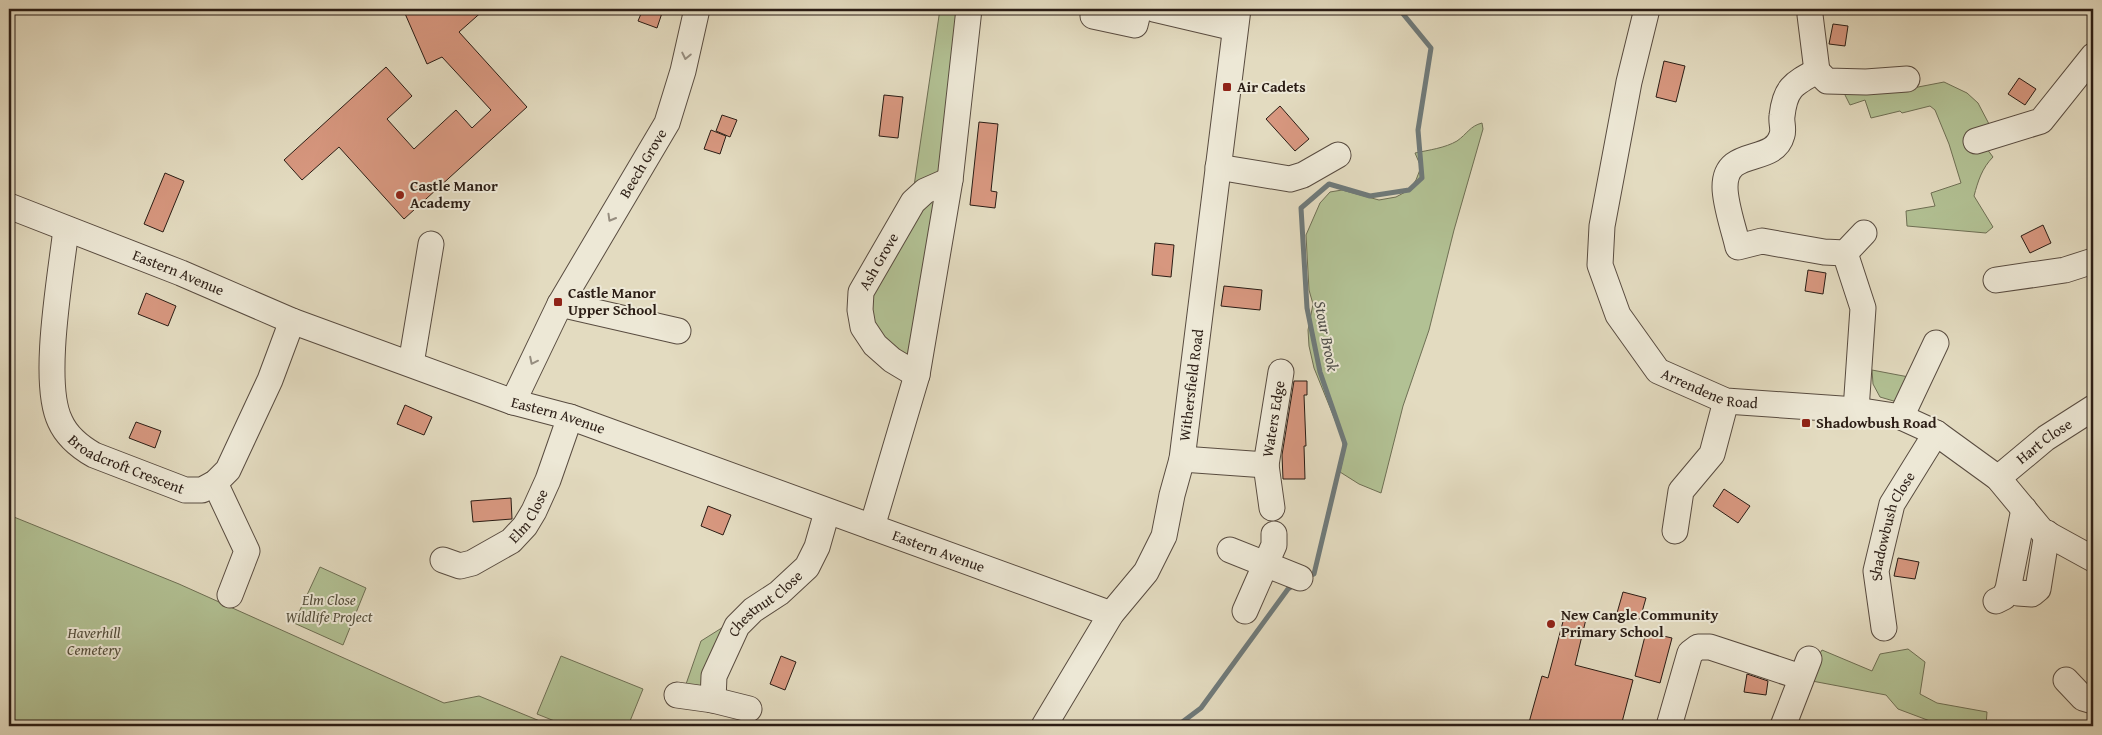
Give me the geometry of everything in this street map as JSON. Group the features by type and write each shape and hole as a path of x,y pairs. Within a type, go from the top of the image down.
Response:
{"street":[{"name":"Beech Grove","path":"513,402 560,304 667,123 683,71 697,9"},
{"path":"872,527 917,375 950,180 969,9"},
{"path":"1093,16 1135,25 1139,9"},
{"path":"1154,9 1237,19"},
{"name":"Arrendene Road","path":"1647,9 1629,82 1602,226 1600,265 1618,315 1658,371 1726,401 1856,410 1901,418 1936,433 1998,478 2042,531 2093,559"},
{"path":"1811,9 1816,72 1827,81 1866,82 1907,79"},
{"name":"Withersfield Road","path":"1044,726 1111,614 1146,572 1164,536 1172,495 1182,459 1237,19"},
{"path":"1976,141 2041,121 2093,56"},
{"path":"1816,72 1795,83 1786,94 1782,118 1782,135 1776,146 1767,152 1741,159 1730,168 1726,177 1725,189 1738,246 1762,240 1824,252 1845,253 1864,233"},
{"path":"1218,167 1290,178 1303,175 1338,156"},
{"name":"Ash Grove","path":"917,375 892,360 875,345 863,327 860,310 861,292 912,202 925,191 950,180"},
{"name":"Eastern Avenue","path":"9,206 182,274 292,321 513,402 570,417 1111,614"},
{"name":"Broadcroft Crescent","path":"66,229 54,327 52,385 55,408 60,422 81,448 94,455 185,490 202,490 214,483"},
{"path":"410,364 431,244"},
{"path":"1845,253 1863,308 1856,410"},
{"path":"1996,280 2065,270 2093,261"},
{"path":"560,304 678,331"},
{"path":"230,595 247,551 214,483 228,470 270,380 292,321"},
{"path":"1901,418 1936,343"},
{"name":"Waters Edge","path":"1272,508 1266,465 1281,372"},
{"path":"1675,531 1681,491 1712,454 1726,401"},
{"name":"Hart Close","path":"1998,478 2046,438 2093,408"},
{"name":"Elm Close","path":"442,560 460,566 472,563 511,541 525,526 548,480 570,417"},
{"name":"Shadowbush Close","path":"1884,628 1876,571 1892,504 1936,433"},
{"name":"Waters Edge","path":"1182,459 1266,465"},
{"path":"2024,509 2008,589 2004,596 2032,594 2038,589 2047,533"},
{"name":"Chestnut Close","path":"713,700 714,676 737,626 753,610 779,593 807,567 817,547 827,512"},
{"path":"1245,611 1274,545 1274,534"},
{"path":"1230,550 1300,578"},
{"path":"1669,726 1690,653 1698,647 1718,648 1805,668 1783,726"},
{"path":"2066,680 2084,698 2093,701"},
{"path":"677,696 713,700 749,709"}],"green space":[{"path":"940,9 966,9 943,173 913,193"},
{"path":"1944,82 1967,93 1978,103 1989,124 1987,149 1993,157 1981,175 1974,196 1993,227 1986,233 1907,226 1906,211 1935,206 1931,193 1961,183 1949,144 1935,110 1930,106 1871,118 1865,100 1850,105 1840,85 1913,88"},
{"path":"1482,123 1483,129 1454,230 1429,330 1403,406 1381,493 1359,484 1340,472 1344,453 1342,437 1314,368 1309,346 1308,330 1313,304 1309,290 1306,235 1320,203 1330,192 1342,190 1379,200 1396,197 1409,190 1416,180 1421,167 1415,153 1457,141 1474,126"},
{"path":"936,199 909,360 870,328 865,294 917,207"},
{"path":"1872,370 1914,378 1904,404 1880,397 1873,384"},
{"name":"Haverhill Cemetery","path":"9,515 179,584 444,703 479,696 552,726 9,726"},
{"name":"Elm Close Wildlife Project","path":"320,567 366,588 343,645 294,623"},
{"path":"736,619 704,685 696,688 685,687 701,641"},
{"path":"1908,649 1925,662 1920,694 1937,703 1987,712 1986,726 1930,726 1930,721 1898,709 1886,695 1812,681 1822,650 1872,671 1880,654"},
{"path":"561,656 643,689 628,726 567,726 537,714"}],"building":[{"path":"403,9 485,9 459,32 527,107 404,219 339,147 302,180 284,160 386,67 412,96 387,119 414,149 456,110 472,128 491,110 442,57 427,64"},
{"path":"643,9 660,9 659,11 662,13 657,28 638,21"},
{"path":"1833,24 1848,26 1845,46 1829,44"},
{"path":"1664,61 1685,66 1676,102 1656,97"},
{"path":"2019,78 2036,89 2025,105 2008,94"},
{"path":"884,95 903,97 898,138 879,136"},
{"path":"1280,106 1309,139 1295,151 1266,119"},
{"path":"722,115 737,120 730,137 716,131"},
{"path":"979,122 998,124 991,191 997,192 995,208 970,205"},
{"path":"711,130 726,136 720,154 704,149"},
{"path":"165,173 184,181 163,232 144,224"},
{"path":"2043,225 2051,243 2030,253 2021,236"},
{"path":"1155,243 1174,245 1171,277 1152,275"},
{"path":"1808,270 1826,273 1823,294 1805,291"},
{"path":"1224,286 1262,290 1260,310 1221,306"},
{"path":"146,293 176,306 168,326 138,314"},
{"path":"1294,381 1307,381 1307,395 1304,395 1305,479 1283,479 1282,455"},
{"path":"405,405 432,417 424,435 397,424"},
{"path":"136,422 161,431 155,448 129,438"},
{"path":"1724,489 1750,506 1738,523 1713,506"},
{"path":"511,498 512,519 473,522 471,501"},
{"path":"708,506 731,515 723,535 701,526"},
{"path":"1898,558 1919,562 1915,579 1894,576"},
{"path":"1623,592 1646,598 1640,619 1617,613"},
{"path":"1565,614 1586,619 1575,665 1633,680 1621,726 1528,726 1542,676 1548,678"},
{"path":"1646,632 1672,638 1660,683 1635,676"},
{"path":"781,656 796,662 785,690 770,684"},
{"path":"1747,674 1768,681 1766,695 1744,692"}],"waterway":[{"name":"Stour Brook","path":"1307,577 1314,574 1345,444 1320,372 1307,308 1301,208 1329,184 1370,196 1409,190 1422,178 1418,130 1431,48 1399,9"},
{"name":"Stour Brook","path":"1177,726 1201,708 1288,589 1296,584"}],"place":[{"name":"Air Cadets","path":"1227,87"},
{"name":"Castle Manor Academy","path":"400,195"},
{"name":"Castle Manor Upper School","path":"558,302"},
{"name":"Shadowbush Road","path":"1806,423"},
{"name":"New Cangle Community Primary School","path":"1551,624"}]}
